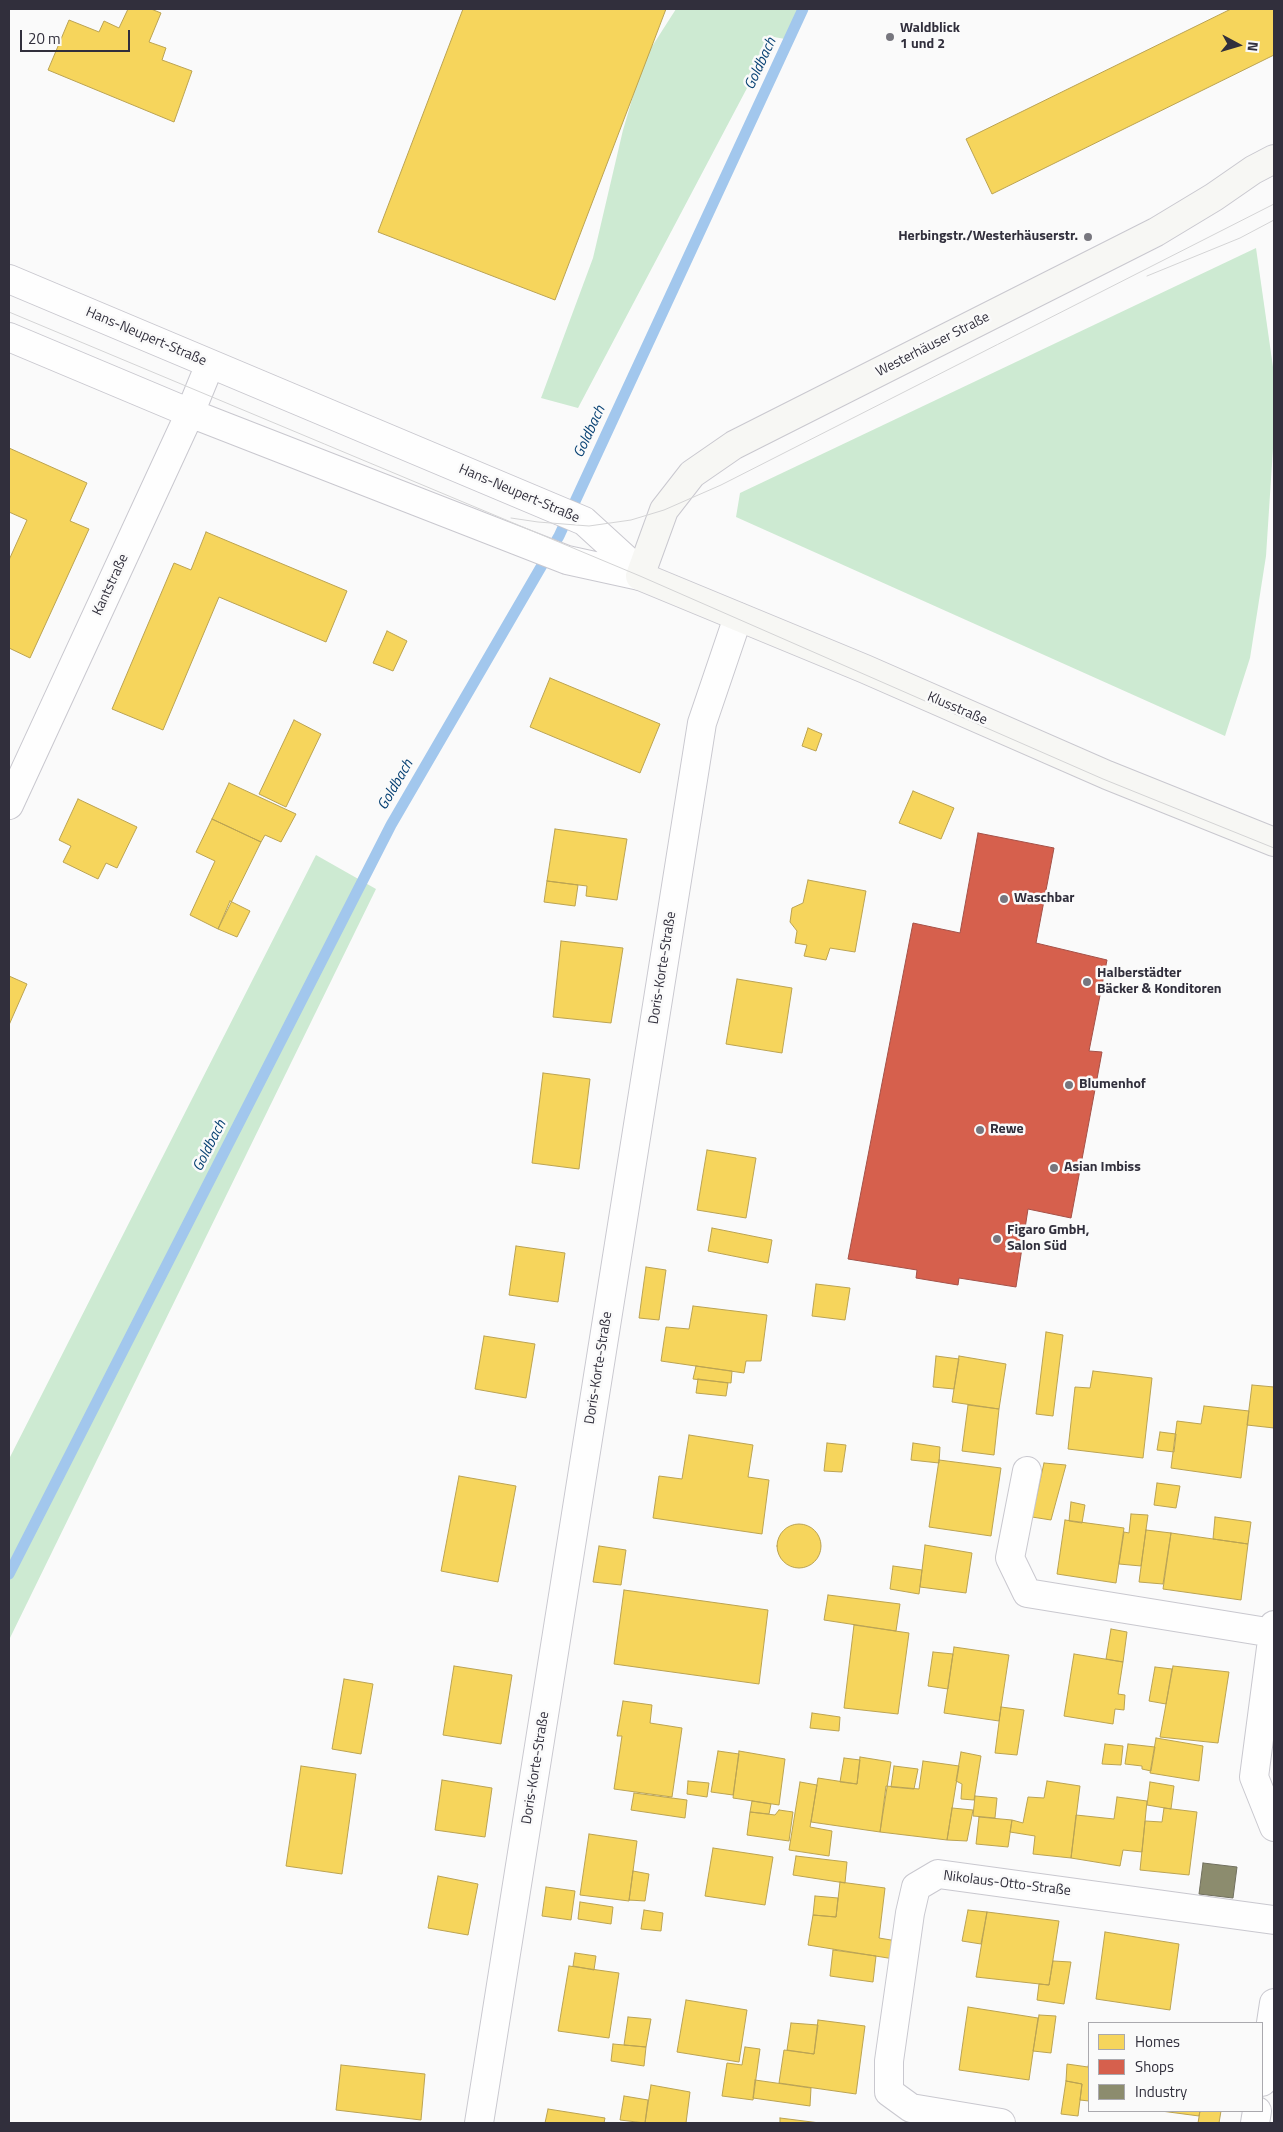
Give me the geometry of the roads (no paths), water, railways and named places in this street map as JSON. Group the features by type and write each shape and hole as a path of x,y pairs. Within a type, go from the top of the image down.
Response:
{"street":[{"name":"Westerhäuser Straße","path":"640,576 664,510 692,474 734,445 1156,232 1214,197 1253,170 1274,159"},
{"name":"Hans-Neupert-Straße","path":"9,279 584,521 630,563 640,576"},
{"path":"9,337 190,413 567,560 640,576"},
{"name":"Kantstraße","path":"9,805 190,413 210,364"},
{"name":"Klusstraße","path":"640,576 865,669 1107,775 1274,842"},
{"name":"Doris-Korte-Straße","path":"479,2123 702,723 738,617"},
{"path":"1027,1471 1010,1558 1027,1593 1274,1629 1254,1777 1274,1828"},
{"name":"Nikolaus-Otto-Straße","path":"1001,2123 911,2108 889,2092 889,2061 910,1913 916,1887 938,1874 1274,1920"},
{"path":"1263,2075 1274,2003"}],"waterway":[{"name":"Goldbach","path":"9,1574 391,825 559,536 803,9"}],"tram line":[{"path":"511,518 589,526 631,520 664,510 721,485 1274,204"},
{"path":"1147,276 1240,238 1274,220"},
{"path":"9,312 640,576 1103,779 1274,848"}],"place":[{"name":"Waldblick 1 und 2","path":"890,37"},
{"name":"Herbingstr./Westerhäuserstr.","path":"1088,237"},
{"name":"Waschbar","path":"1004,899"},
{"name":"Halberstädter Bäcker & Konditoren","path":"1087,982"},
{"name":"Blumenhof","path":"1069,1085"},
{"name":"Rewe","path":"980,1130"},
{"name":"Asian Imbiss","path":"1054,1168"},
{"name":"Figaro GmbH, Salon Süd","path":"997,1239"}]}
